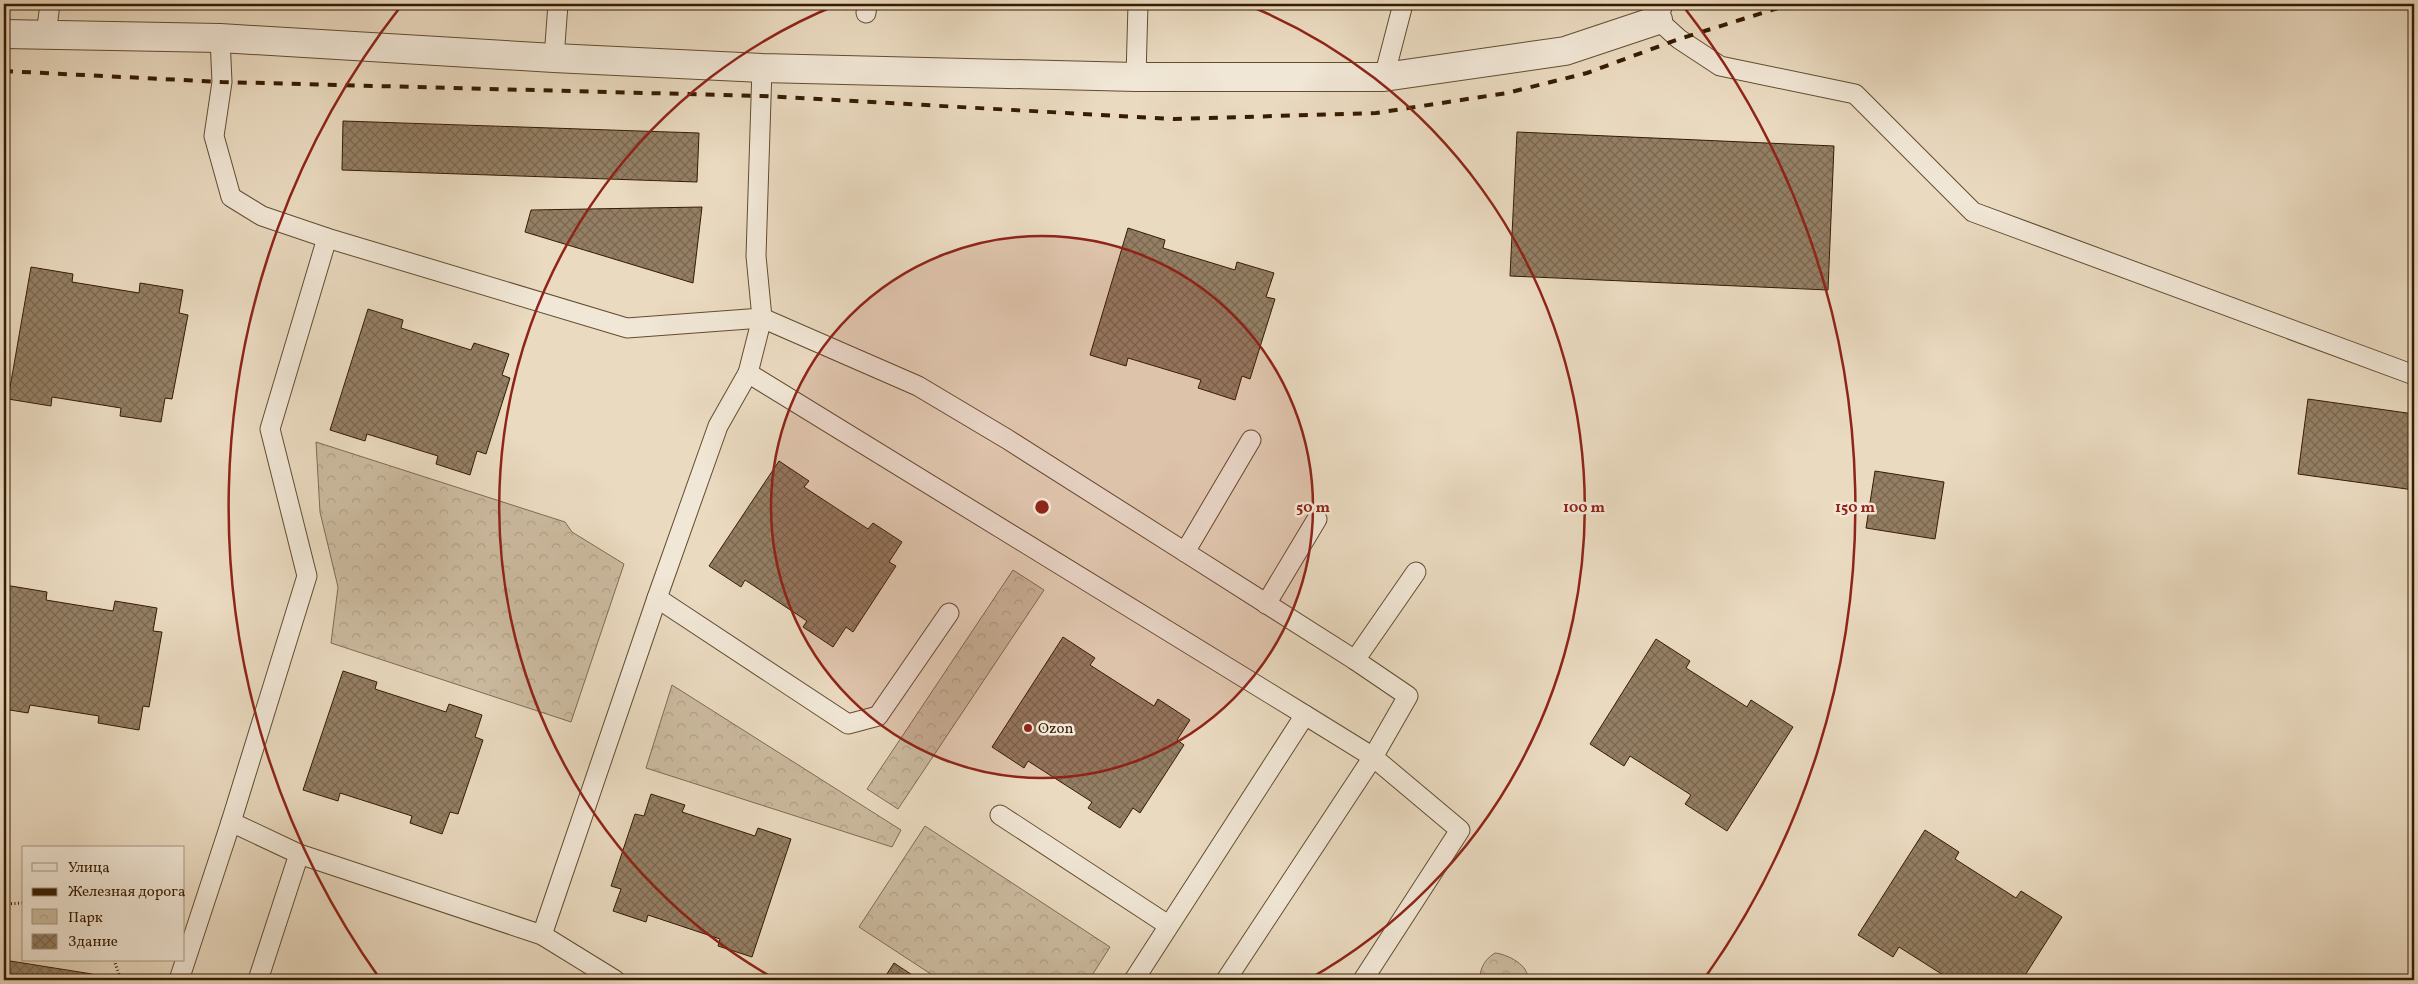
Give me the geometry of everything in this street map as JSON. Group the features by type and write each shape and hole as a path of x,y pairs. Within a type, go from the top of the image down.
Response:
{"street":[{"path":"4,34 220,38 554,58 762,68 1136,77 1384,77 1565,52 1661,12"}],"lane":[{"path":"46,35 50,4"},
{"path":"554,58 558,4"},
{"path":"1136,77 1138,4"},
{"path":"1384,77 1403,4"},
{"path":"1661,12 1679,39 1720,66 1854,94 1973,212 2414,375"},
{"path":"220,38 222,82 214,136 231,197 262,216 326,238 627,328 762,318 918,386 1007,439 1355,660 1408,696 1373,757 1226,980"},
{"path":"542,934 718,426 748,373 762,318 756,256 762,68"},
{"path":"185,962 231,822 307,576 270,428 326,238"},
{"path":"748,373 1373,757 1460,830 1364,980"},
{"path":"1185,552 1251,440"},
{"path":"1266,604 1317,519"},
{"path":"1355,660 1416,572"},
{"path":"657,598 848,724 878,716 949,613"},
{"path":"1134,980 1305,715"},
{"path":"1000,815 1168,925"},
{"path":"231,822 299,854 542,934 615,980"},
{"path":"258,980 299,854"},
{"path":"179,980 185,962"}],"path":[{"path":"4,904 22,903"},
{"path":"115,962 121,980"}],"green space":[{"path":"316,442 565,522 572,532 624,564 571,722 331,643 338,587 320,512"},
{"path":"1013,570 1044,590 898,809 867,789"},
{"path":"672,685 901,830 892,847 646,768"},
{"path":"925,826 1110,947 1089,980 940,980 859,927"},
{"path":"1495,953 1511,958 1522,966 1527,975 1527,980 1479,980 1484,964"}],"building":[{"path":"343,121 699,133 697,182 342,170"},
{"path":"1517,132 1834,146 1828,290 1510,276"},
{"path":"702,207 693,283 525,232 531,210"},
{"path":"1128,228 1165,240 1163,248 1235,270 1237,262 1274,273 1266,297 1275,299 1250,379 1242,376 1235,400 1198,388 1201,380 1128,358 1126,366 1090,355"},
{"path":"31,267 73,274 72,282 139,293 140,283 183,290 179,313 188,315 172,399 165,398 161,422 120,416 121,408 52,397 51,406 8,399"},
{"path":"368,309 403,320 401,328 471,350 474,343 509,354 502,375 510,378 486,454 477,451 470,475 436,464 438,456 367,434 365,441 330,430"},
{"path":"2308,399 2414,414 2414,490 2298,474"},
{"path":"779,461 809,481 804,487 868,529 873,523 902,542 889,562 896,566 853,632 846,627 833,647 803,627 807,621 745,580 741,587 709,566"},
{"path":"1875,471 1944,482 1935,539 1866,528"},
{"path":"5,585 47,592 46,600 113,611 115,601 157,608 153,631 162,632 149,707 143,706 139,730 98,723 99,716 30,705 28,713 4,709"},
{"path":"1063,637 1095,658 1090,665 1154,706 1158,699 1190,720 1177,740 1184,745 1140,813 1133,808 1120,828 1088,808 1092,802 1028,761 1024,768 992,747"},
{"path":"1656,639 1690,661 1686,668 1747,707 1751,700 1793,727 1727,831 1685,804 1691,795 1630,756 1624,766 1590,744"},
{"path":"343,671 377,682 375,689 446,712 449,704 482,715 475,737 483,740 458,814 450,812 442,834 410,823 412,816 340,793 338,801 303,790"},
{"path":"651,794 685,805 682,812 755,836 758,828 791,839 752,957 718,946 720,939 648,915 646,922 613,911 621,889 611,886 635,814 644,816"},
{"path":"1925,830 1959,852 1955,859 2016,898 2021,891 2062,917 2022,980 1951,980 1899,947 1893,957 1858,935"},
{"path":"4,960 92,974 91,980 4,980"},
{"path":"894,963 920,980 883,980"}],"railway":[{"path":"4,71 222,82 762,96 1175,119 1376,113 1507,93 1587,73 1679,39 1791,4"}],"place":[{"name":"Ozon","path":"1028,728"}]}
